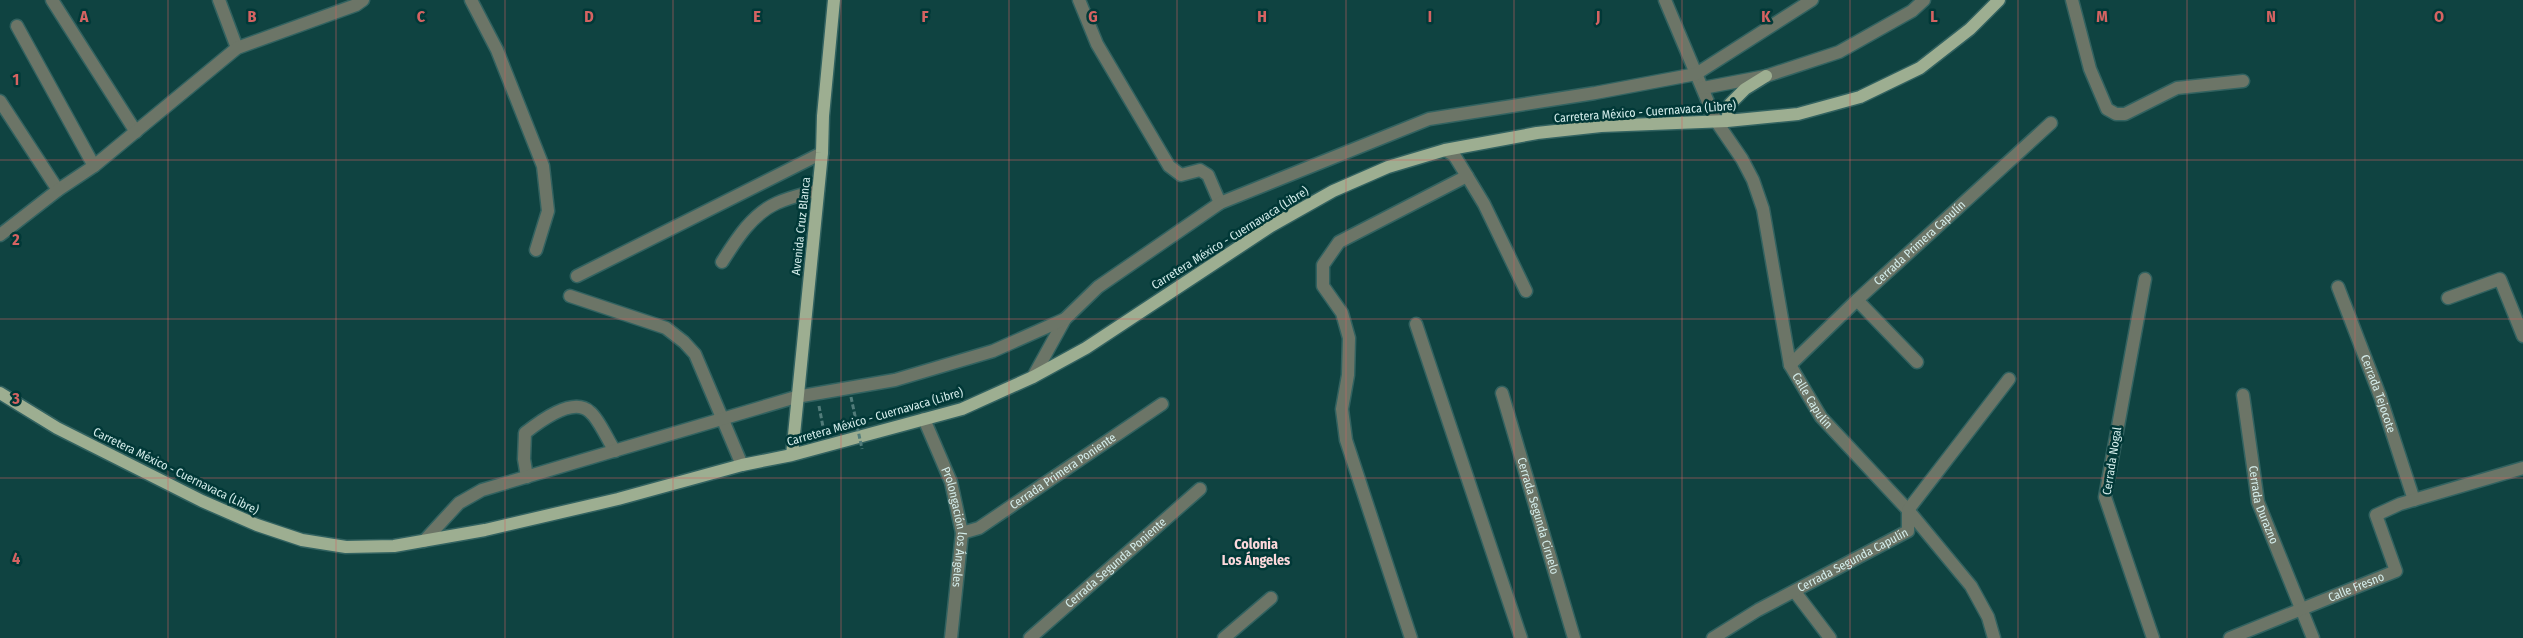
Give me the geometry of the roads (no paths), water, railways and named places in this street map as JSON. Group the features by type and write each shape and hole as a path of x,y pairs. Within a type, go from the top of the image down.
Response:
{"main road":[{"name":"Avenida Cruz Blanca","path":"792,455 796,397 822,153 823,116 834,0"},
{"name":"Carretera México - Cuernavaca (Libre)","path":"0,393 65,432 202,501 257,526 302,540 346,547 394,546 485,530 618,500 742,465 792,455 962,408 1033,377 1086,348 1270,226 1333,191 1388,168 1444,150 1537,133 1601,126 1721,121 1798,114 1860,96 1920,68 1970,29 1999,0"},
{"path":"1721,121 1730,104 1744,89 1766,76"}],"street":[{"path":"52,0 136,132"},
{"path":"219,0 237,48"},
{"path":"0,236 58,190 94,166 237,48 356,5 362,0"},
{"path":"471,0 497,50 543,166 548,211 536,250"},
{"path":"1079,0 1097,44 1169,166 1181,175 1200,170 1208,175 1220,203"},
{"name":"Calle Capulín","path":"1665,0 1696,74 1753,180 1764,209 1790,365 1821,417 1908,510 1971,586 1988,617 1994,638"},
{"path":"1033,377 1065,319 1098,287 1220,203 1429,119 1595,93 1696,74 1812,0"},
{"path":"1703,88 1766,76 1839,52 1912,11 1924,0"},
{"path":"2072,0 2090,69 2107,109 2116,114 2125,114 2177,88 2243,81"},
{"path":"17,26 94,166"},
{"path":"0,101 58,190"},
{"name":"Cerrada Primera Capulín","path":"1790,365 1856,300 2051,123"},
{"path":"1444,150 1454,155 1484,204 1526,291"},
{"path":"577,276 822,153"},
{"path":"1411,638 1346,440 1342,409 1348,376 1349,338 1342,313 1323,286 1323,265 1339,242 1467,176"},
{"path":"722,262 739,236 755,218 776,203 818,190"},
{"name":"Cerrada Nogal","path":"2144,279 2105,498 2153,638"},
{"path":"2448,298 2500,279 2523,336"},
{"name":"Cerrada Tejocote","path":"2338,287 2380,396 2414,500"},
{"path":"570,296 666,328 684,342 695,354 742,465"},
{"path":"1856,300 1917,362"},
{"path":"424,541 459,503 482,490 724,420 796,397 904,378 993,351 1065,319"},
{"path":"1416,324 1521,638"},
{"name":"Cerrada Segunda Capulín","path":"1713,638 1758,610 1908,531 1908,510 2009,379"},
{"name":"Cerrada Segunda Ciruelo","path":"1502,394 1574,638"},
{"name":"Cerrada Durazno","path":"2243,395 2258,502 2313,638"},
{"name":"Cerrada Primera Poniente","path":"962,533 979,528 1162,404"},
{"path":"527,477 524,459 525,433 548,415 578,407 590,412 615,452"},
{"name":"Prolongación los Ángeles","path":"924,419 951,482 962,533 951,638"},
{"name":"Calle Fresno","path":"2230,638 2396,571 2376,514 2414,500 2523,468"},
{"name":"Cerrada Segunda Poniente","path":"1030,638 1200,489"},
{"path":"1795,592 1830,638"},
{"path":"1224,638 1271,598"}],"district":[{"name":"Colonia Los Ángeles","path":"1256,552"}]}
